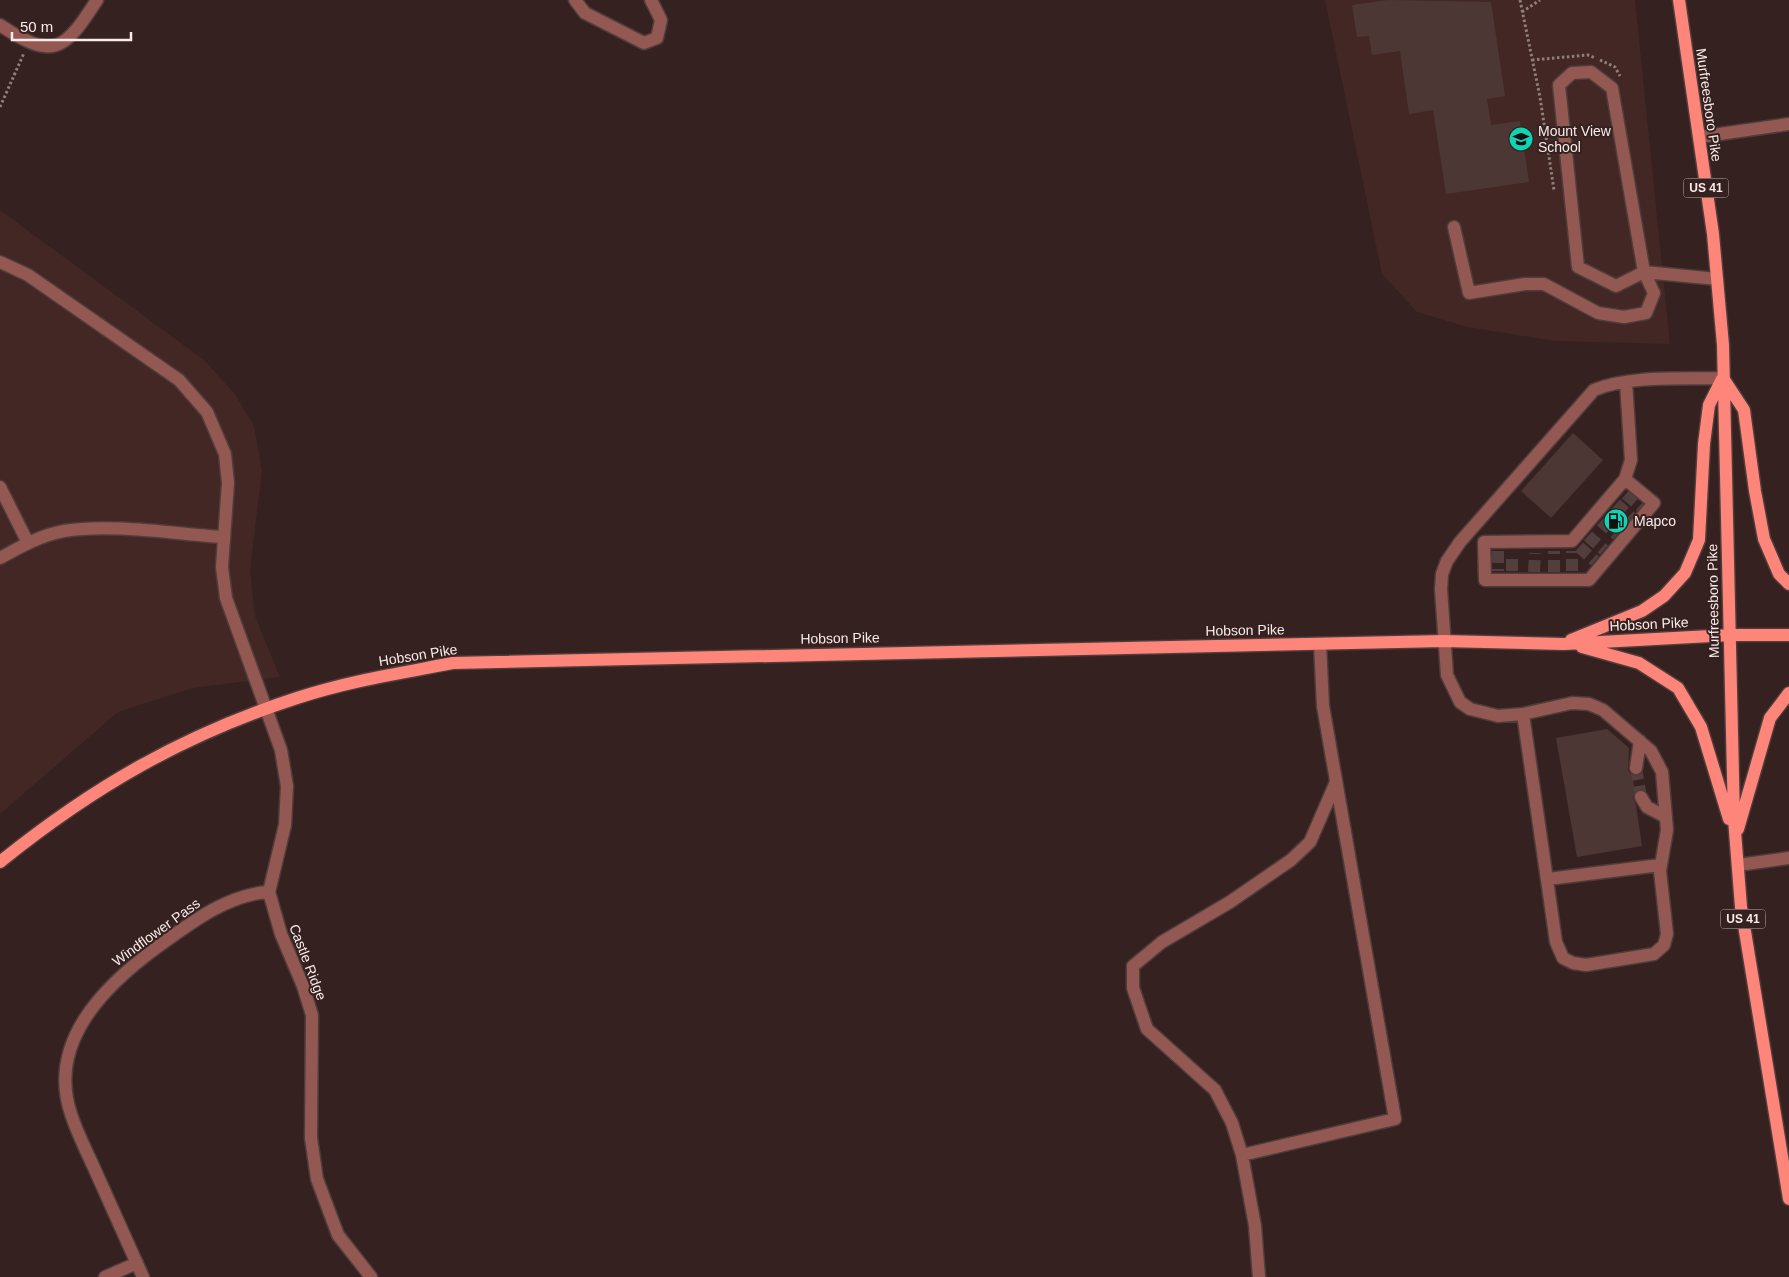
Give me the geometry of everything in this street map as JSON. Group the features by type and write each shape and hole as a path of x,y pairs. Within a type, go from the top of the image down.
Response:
{"main road":[{"name":"Murfreesboro Pike","path":"1679,0 1713,234 1717,279 1723,378 1735,839 1741,907 1789,1199"},
{"path":"1564,644 1642,611 1664,596 1685,573 1699,540 1704,444 1709,405 1723,378 1744,410 1755,491 1764,539 1779,574 1789,584"},
{"name":"Hobson Pike","path":"0,862 51,821 119,777 174,747 232,721 364,679 453,663 1444,641 1564,644 1729,635 1789,635"},
{"path":"1564,644 1639,663 1678,688 1701,727 1735,839"},
{"path":"1735,839 1770,718 1789,693"}],"street":[{"path":"0,26 29,43 44,48 67,41 97,0"},
{"path":"575,0 585,14 644,43 657,38 661,20 651,0"},
{"path":"1454,227 1469,293 1525,284 1544,284 1598,312 1624,317 1646,313 1654,293 1644,272 1612,88 1591,72 1572,72 1559,85 1578,267 1616,286 1644,272 1717,279"},
{"path":"1699,137 1789,124"},
{"name":"Castle Ridge","path":"0,262 20,270 36,280 170,373 193,394 207,412 225,454 228,483 222,537 222,567 226,598 281,750 287,786 285,825 269,892 281,934 303,986 312,1015 311,1138 317,1179 338,1234 371,1277"},
{"path":"1523,714 1556,942 1563,958 1573,963 1586,965 1654,954 1664,945 1667,934 1660,865 1667,830 1662,772 1651,751 1604,710 1589,704 1572,703 1523,714 1498,716 1470,709 1460,702 1447,675 1441,606 1442,574 1447,561 1460,542 1594,390 1607,384 1626,382 1723,378"},
{"path":"1460,542 1484,542 1498,547 1574,546 1623,487 1631,460 1626,382"},
{"path":"0,487 28,543"},
{"path":"1484,542 1484,580 1498,576 1572,576 1589,580 1607,552 1635,520 1654,504 1623,487"},
{"path":"0,558 28,543 64,531 94,528 222,537"},
{"path":"1242,1155 1395,1119 1323,706 1320,644"},
{"path":"1636,768 1640,742"},
{"path":"1260,1277 1255,1226 1242,1155 1232,1123 1215,1090 1147,1029 1133,988 1133,966 1162,942 1230,902 1291,860 1310,842 1336,782"},
{"path":"1641,797 1647,807 1666,817"},
{"path":"1738,865 1789,858"},
{"path":"1548,879 1660,865"},
{"name":"Windflower Pass","path":"143,1277 70,1114 65,1078 76,1033 103,993 138,961 168,939 218,907 255,893 269,892"},
{"path":"105,1277 137,1263"}],"path":[{"path":"1522,12 1540,0"},
{"path":"0,107 29,43"}],"shaded area":[{"path":"1325,0 1635,0 1670,344 1555,341 1467,327 1417,312 1382,274"},
{"path":"0,210 204,360 235,394 254,426 262,471 250,570 255,616 280,677 193,688 118,712 0,814"}],"building":[{"path":"1388,0 1491,2 1505,96 1487,99 1491,125 1520,121 1529,182 1446,194 1433,110 1409,114 1400,51 1372,55 1369,36 1357,37 1352,5"},
{"path":"1573,433 1603,460 1551,518 1521,491"},
{"path":"1607,729 1629,748 1628,771 1632,775 1635,792 1633,798 1636,805 1642,846 1577,857 1556,738"}],"tunnel":[{"path":"1626,494 1642,508"},
{"path":"1616,504 1632,518"},
{"path":"1601,521 1617,535"},
{"path":"1588,536 1604,550"},
{"path":"1579,547 1595,561"},
{"path":"1498,551 1498,571"},
{"path":"1554,551 1554,572"},
{"path":"1572,551 1572,571"},
{"path":"1512,553 1512,571"},
{"path":"1534,572 1535,553"},
{"path":"1636,768 1641,797"}],"place":[{"name":"Mount View School","path":"1521,139"},
{"name":"Mapco","path":"1616,521"}]}
